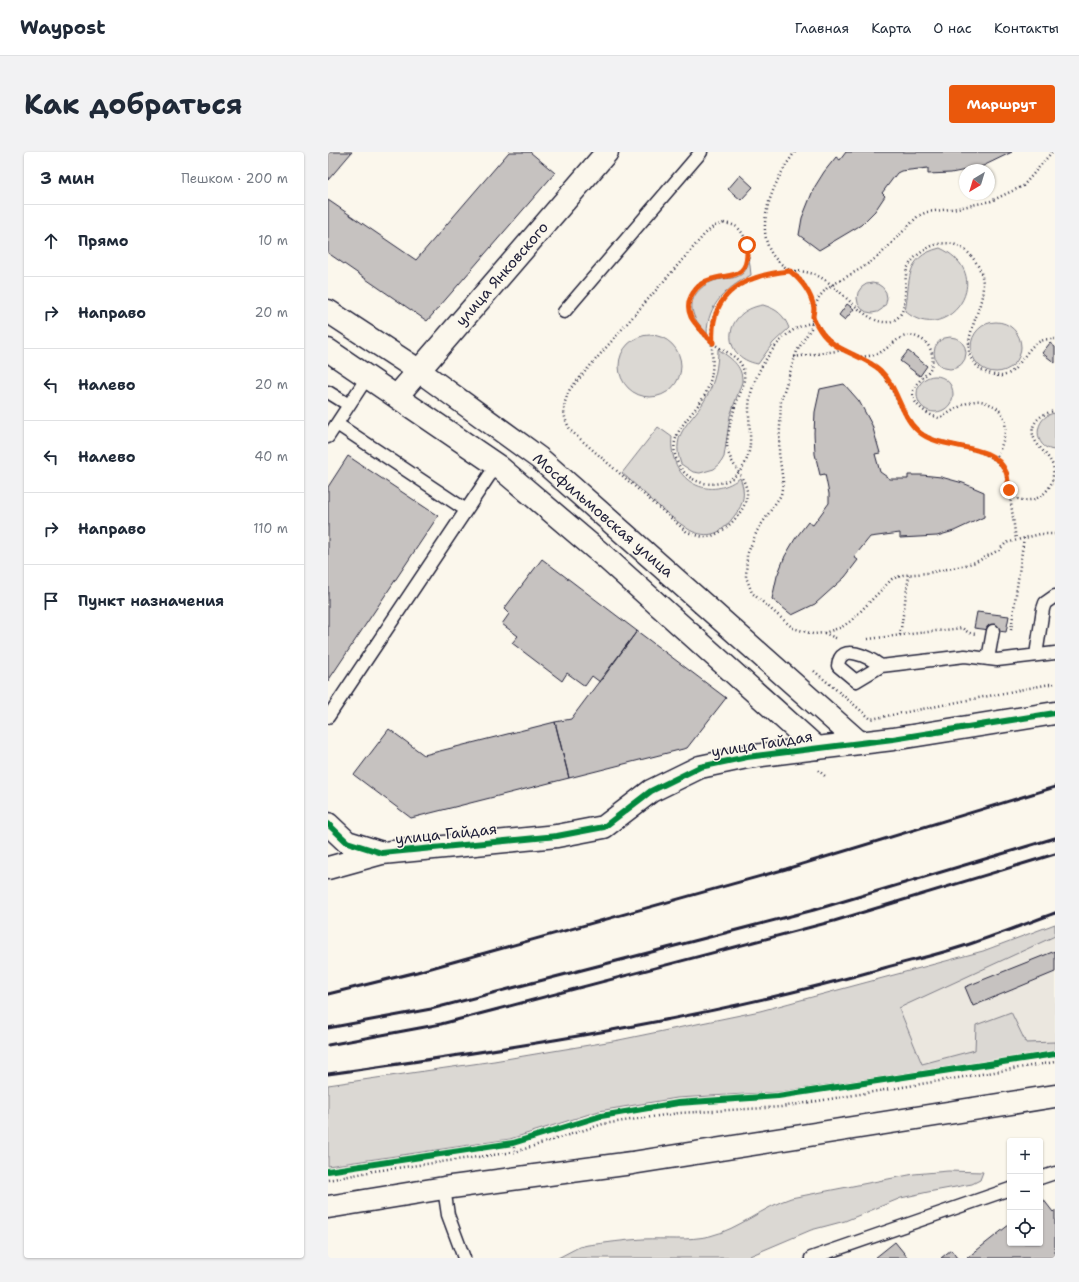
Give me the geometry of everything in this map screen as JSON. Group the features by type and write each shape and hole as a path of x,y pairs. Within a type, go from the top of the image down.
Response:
{"street":[{"name":"улица Янковского","path":"397,396 607,152"},
{"name":"Мосфильмовская улица","path":"328,311 418,370 539,458 860,743"},
{"name":"Мосфильмовская улица","path":"328,350 498,466 605,557 817,748"},
{"name":"улица Гайдая","path":"328,868 382,853 557,836 604,827 651,791 700,767 747,757 893,739 1055,713"},
{"name":"улица Гайдая","path":"328,824 347,842 382,853"},
{"path":"328,1207 444,1188 632,1163 1055,1096"}],"lane":[{"path":"564,312 701,152"},
{"path":"328,437 368,376"},
{"path":"328,392 349,405"},
{"path":"337,424 466,510"},
{"path":"328,717 489,476 498,466"},
{"path":"1036,655 1043,609 1045,603 1055,596"},
{"path":"988,659 992,633"},
{"path":"881,666 965,656 997,660 1055,653"},
{"path":"1043,1177 1055,1173"},
{"path":"444,1188 448,1214 464,1258"},
{"path":"811,1258 1007,1190"}],"path":[{"path":"795,152 775,188 764,227 767,242 772,254 799,278 809,291 814,309"},
{"path":"1052,152 1023,186 991,201 958,208 927,212 918,216 880,255 862,268 832,285 819,297 814,309 812,324 794,357 781,400 779,424 779,453 783,482 781,495 757,531 747,555 746,577 752,593 793,628 813,634 824,633 842,627 852,620 892,579 969,564 999,550 1006,543 1040,534 1055,534"},
{"path":"724,223 735,225 744,233 747,245 747,260 743,270 733,276 716,278 700,285 692,294 689,304 691,316 713,343 741,364 745,377 742,392 734,410 727,443 729,457 738,473 747,488 744,508 726,530 708,537 698,536 687,532 571,431 565,422 563,412 564,400 570,389 704,235 714,226 724,223"},
{"path":"812,324 802,324 776,346 764,361 755,379 750,398 750,452 744,466 733,479 720,483 704,484 690,478 681,470 676,457 674,444 678,431 698,406 707,391 714,369 712,328 714,314 724,299 736,287 752,278 790,271 807,272 820,277 832,285 864,314 876,320 887,322 895,319 902,312 908,268 915,257 928,248 942,243 955,245 970,253 979,267 982,283 982,301 970,338 968,353 976,366 985,372 1001,376 1010,372 1028,350 1040,341 1055,339"},
{"path":"813,317 820,331 832,343 859,357 867,359 881,372 894,392 908,421 920,433 935,441 963,446 996,459 1006,473 1016,540"},
{"path":"859,357 878,354 898,338 909,335 920,338 930,348 933,358 930,368 915,386 914,397 920,408 931,416 939,418 963,405 977,400 1000,410 1006,423 1004,438 996,459"},
{"path":"794,357 844,350"},
{"path":"1010,496 1028,501 1038,498 1046,492 1052,480 1053,467 1047,454 1034,438 1034,427 1037,419 1044,413 1055,411"},
{"path":"865,639 962,628 969,633 992,633 1009,639 1024,537"},
{"path":"900,635 909,575"},
{"path":"824,633 843,642"},
{"path":"810,668 871,719 1055,683"},
{"path":"328,1180 374,1171 515,1152 603,1124 679,1113 780,1106 1055,1062"},
{"path":"505,1144 520,1140"},
{"path":"513,1143 515,1152"}],"shaded area":[{"path":"940,248 957,260 966,275 966,290 960,304 950,315 936,321 921,320 905,311 911,272 914,264 920,258 928,252"},
{"path":"749,257 751,275 734,285 720,298 710,314 707,334 697,322 693,313 692,307 695,295 704,286 715,280 734,278 742,274 746,269"},
{"path":"872,283 883,287 887,298 883,309 872,313 861,309 857,298 861,287"},
{"path":"763,305 772,308 779,313 785,319 789,328 773,343 758,364 745,360 737,353 732,344 731,334 734,324 740,316 750,309"},
{"path":"996,322 1005,324 1016,333 1021,347 1019,356 1010,367 996,372 987,370 976,361 971,347 973,338 982,327"},
{"path":"650,335 662,337 672,344 679,354 681,366 679,378 672,388 662,395 650,397 638,395 628,388 621,378 619,366 621,354 628,344 638,337"},
{"path":"950,337 956,338 963,344 966,353 965,359 959,366 950,369 944,368 937,362 934,353 935,347 941,340"},
{"path":"718,349 738,366 742,376 742,382 730,416 724,457 720,464 714,469 700,473 693,472 681,464 678,453 678,443 685,427 702,405 710,391 716,373"},
{"path":"939,376 948,381 952,387 952,401 948,407 939,412 931,412 922,407 918,401 917,390 922,381 928,377"},
{"path":"1055,413 1055,450 1047,448 1042,444 1039,439 1038,432 1042,420 1048,415"},
{"path":"658,427 672,437 672,452 676,464 683,475 692,483 702,487 714,488 727,485 740,478 743,488 743,498 740,507 725,527 716,533 706,535 696,533 688,529 679,523 622,473"},
{"path":"1055,924 1055,936 899,1008 922,1064 975,1050 976,1025 1011,1012 1026,1043 1055,1042 1055,1051 779,1092 677,1098 599,1111 510,1139 328,1166 328,1085 494,1061 619,1040 760,1011 983,951"},
{"path":"1055,936 1055,1042 1026,1043 1011,1012 976,1050 922,1064 899,1007"},
{"path":"948,1171 983,1172 980,1180 972,1184 901,1198 845,1221 811,1230 745,1258 558,1258 579,1247 588,1245 636,1239 702,1238 721,1233 791,1198 914,1174"}],"building":[{"path":"328,152 352,152 328,180"},
{"path":"509,152 530,152 555,173 427,321 328,253 328,200 416,260"},
{"path":"846,152 1012,152 987,164 959,164 959,171 951,173 928,174 928,168 901,171 897,173 882,193 885,196 875,211 861,225 819,250 799,235 802,218 814,188 824,172 836,157 840,160"},
{"path":"740,175 753,187 741,200 728,189"},
{"path":"847,304 854,309 845,320 839,315"},
{"path":"1050,343 1055,347 1055,363 1042,353"},
{"path":"908,351 927,366 920,376 900,361"},
{"path":"844,384 859,401 872,425 880,453 875,454 880,472 890,479 908,479 908,475 941,477 963,483 984,492 984,517 954,531 937,536 900,538 900,533 870,537 854,557 858,560 845,577 815,604 792,615 772,599 777,576 785,556 795,539 808,522 813,525 829,503 829,494 825,474 820,475 815,454 815,412 820,389"},
{"path":"348,456 438,516 328,681 328,487"},
{"path":"542,559 637,631 600,682 592,676 585,686 567,673 562,681 512,643 518,636 502,624 509,614 504,609"},
{"path":"977,612 1009,616 1006,632 974,628"},
{"path":"637,631 726,698 687,748 569,778 555,722 571,719"},
{"path":"555,722 569,778 411,818 354,775 389,729 424,755"},
{"path":"1055,951 1055,972 973,1006 965,987"},
{"path":"1043,1199 1053,1212 1055,1210 1055,1258 967,1258 1007,1226 1007,1246 1043,1246"},
{"path":"895,1242 908,1258 875,1258"},
{"path":"951,1250 957,1258 941,1258"}],"railway":[{"path":"328,994 417,972 786,869 1055,787"},
{"path":"328,1028 431,1009 814,910 1055,838"},
{"path":"328,1045 441,1024 834,921 1055,854"},
{"path":"328,1074 538,1043 677,1018 747,1003 945,952 1000,934 1055,913"}],"cycle path":[{"path":"328,824 347,842 382,853 557,836 604,827 651,791 700,767 747,757 893,739 1055,713"},
{"path":"328,1171 513,1143 601,1116 678,1103 778,1096 1055,1054"}],"route":[{"path":"747,245 747,260 743,270 733,276 721,276 711,279 700,285 692,294 689,304 691,316 713,343 712,328 714,314 724,299 736,287 752,278 790,271 799,278 809,291 814,309 813,317 820,331 832,343 847,352 867,359 881,372 892,387 908,421 920,433 935,441 963,446 990,456 1001,463 1006,473 1009,490"}]}
